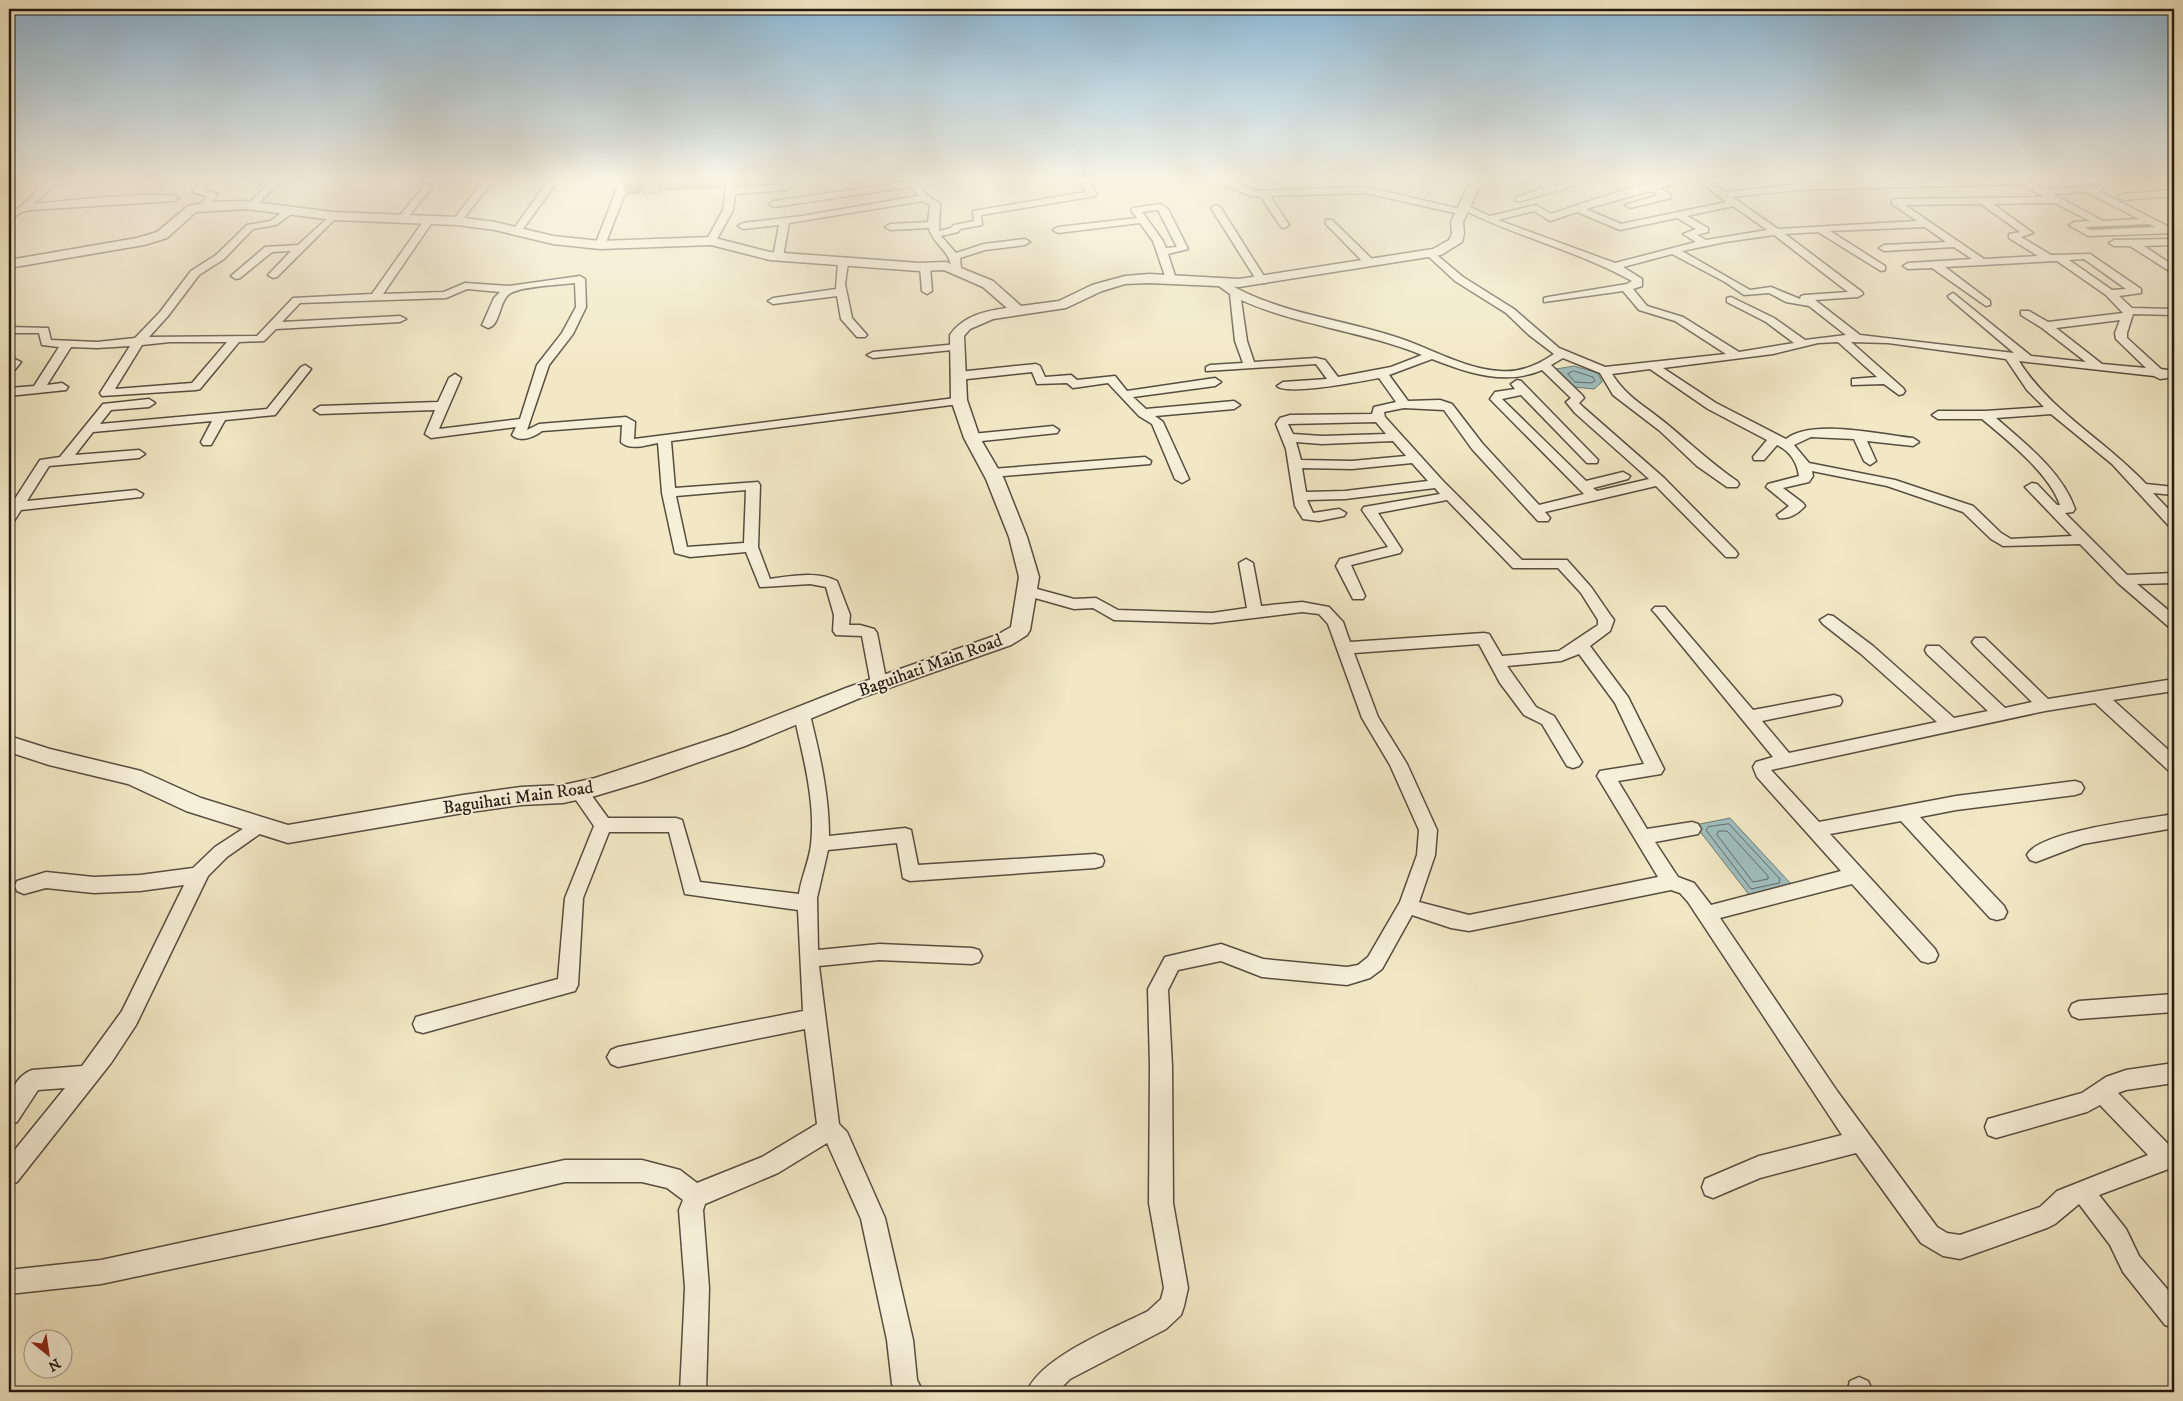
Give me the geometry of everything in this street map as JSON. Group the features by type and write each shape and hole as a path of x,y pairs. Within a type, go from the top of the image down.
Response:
{"street":[{"path":"10,265 125,243"},
{"path":"234,243 220,258 195,273 164,314 139,342 106,393 196,386 236,339"},
{"path":"273,275 305,243"},
{"path":"374,299 413,243"},
{"path":"585,243 600,245 645,243"},
{"path":"721,243 778,257 843,263 925,267 946,266 984,247 1014,243"},
{"path":"778,257 781,243"},
{"path":"943,243 955,263 988,284 1018,310"},
{"path":"1159,243 1171,280"},
{"path":"1162,252 1183,249 1180,243"},
{"path":"1238,243 1262,281"},
{"path":"1350,243 1370,263"},
{"name":"Baguihati Main Road","path":"9,744 49,758 133,777 194,805 288,834 463,804 578,790 637,775 802,715 879,684 1004,640 1020,630 1029,577 1018,537 992,473 972,438 959,400 957,335 966,325 984,317 1063,304 1092,289 1113,283 1138,279 1171,280 1228,289 1262,281 1431,253 1443,250 1453,243"},
{"path":"1548,300 1625,288 1638,284 1637,279 1615,266 1555,243"},
{"path":"1615,266 1703,243"},
{"path":"1792,243 1858,294 1805,298 1857,338"},
{"path":"1843,243 1881,268"},
{"path":"2026,243 2052,257 2110,294 2128,313"},
{"path":"2100,244 2120,243"},
{"path":"2133,243 2163,261 2174,271"},
{"path":"1884,248 1956,244 1981,261"},
{"path":"236,276 269,249 300,248"},
{"path":"1674,250 1748,293 1771,290 1781,297 1800,303 1811,303"},
{"path":"1431,253 1459,279 1510,311 1533,333 1562,353 1604,371 1773,352 1803,344 1857,338 1888,340 2099,368 2174,374"},
{"path":"1908,266 2086,256 2138,291 2110,294"},
{"path":"843,263 840,284 847,319 861,335"},
{"path":"1934,264 1986,303"},
{"path":"1685,269 1703,266"},
{"path":"925,267 927,291"},
{"path":"9,330 44,330 46,343 67,344 97,345 260,339 297,300 374,299 446,295 465,286 509,288 580,279 580,307 566,334 544,364 525,422 518,435 530,434 539,428 626,421 629,422 627,442 664,439 959,400"},
{"path":"488,324 500,298 509,288"},
{"path":"1625,288 1643,308 1679,319 1737,356"},
{"path":"1228,289 1277,312 1345,326 1394,340 1430,355 1500,375 1509,375 1544,365 1562,353"},
{"path":"1228,289 1250,366"},
{"path":"772,301 841,292"},
{"path":"1953,296 2028,359"},
{"path":"1731,300 1770,320 1803,344"},
{"path":"2046,326 2128,313 2174,312"},
{"path":"2025,313 2046,326 2099,368"},
{"path":"2128,313 2121,333 2122,339 2158,374 2174,385"},
{"path":"271,326 400,319"},
{"path":"1841,339 1899,392"},
{"path":"38,390 67,344"},
{"path":"873,355 958,347"},
{"path":"1283,386 1382,374 1417,362 1430,355"},
{"path":"2013,357 2012,359 2026,384 2052,410 2108,453 2174,523"},
{"path":"1210,369 1316,360 1321,362 1335,381"},
{"path":"1544,365 1578,398 1572,402 1579,410 1659,481 1731,554"},
{"path":"1651,365 1712,406 1787,445 1798,456 1804,466 1806,476 1804,479 1773,487 1798,506 1784,515"},
{"path":"958,376 1036,368 1041,381 1071,379 1073,384 1111,378 1124,395 1143,413 1157,422 1182,479"},
{"path":"87,429 271,412 305,369"},
{"path":"1604,371 1617,392 1664,428 1702,463 1732,484"},
{"path":"1382,374 1404,404"},
{"path":"1509,375 1592,460"},
{"path":"454,378 431,434 525,422"},
{"path":"1856,382 1886,380"},
{"path":"1124,395 1215,382"},
{"path":"9,392 62,387"},
{"path":"1524,390 1499,395 1496,399 1594,496"},
{"path":"64,460 87,429 107,407 149,403"},
{"path":"1497,662 1561,656 1571,652 1605,627 1606,620 1586,590 1562,563 1518,565 1438,484 1379,418 1378,410 1404,404 1419,406 1440,404 1448,406 1478,446 1539,514 1594,496 1659,481"},
{"path":"1143,413 1234,405"},
{"path":"320,410 442,406"},
{"path":"1938,415 1986,415 2052,410"},
{"path":"1986,415 2028,453 2059,491 2068,509 2053,510"},
{"path":"207,442 220,418"},
{"path":"1339,513 1309,517 1305,513 1289,438 1282,424 1284,421 1290,420 1379,418"},
{"path":"1877,423 1886,439"},
{"path":"972,438 1053,430"},
{"path":"1787,445 1793,438 1809,433 1913,442"},
{"path":"1859,436 1870,461"},
{"path":"1289,438 1397,437"},
{"path":"664,439 669,493 680,550 690,553 751,547"},
{"path":"1759,457 1775,439"},
{"path":"9,518 45,463 139,454"},
{"path":"1295,464 1352,465 1417,459"},
{"path":"992,473 1144,461"},
{"path":"1804,466 1890,483 1968,509 1996,536 2008,543 2084,540"},
{"path":"1583,486 1623,476"},
{"path":"1300,496 1345,495 1438,484"},
{"path":"669,493 753,485 751,547 765,584 817,580 828,581 832,584 842,615 841,631 860,630 869,633 879,684"},
{"path":"2032,487 2123,580 2174,623"},
{"path":"2142,488 2174,491"},
{"path":"16,506 136,494"},
{"path":"1358,596 1343,566 1345,562 1395,550 1395,547 1369,510 1450,496"},
{"path":"1246,563 1255,612"},
{"path":"2123,580 2174,578"},
{"path":"1026,591 1074,604 1096,602 1114,615 1125,616 1212,618 1302,607 1324,610 1335,622 1370,718 1398,764 1428,830 1426,855 1408,906 1399,918 1375,963 1363,972 1347,976 1262,968 1222,952 1172,963 1158,989 1161,1066 1161,1203 1176,1288 1172,1306 1157,1320 1061,1370 1040,1392"},
{"path":"1660,610 1786,760"},
{"path":"1828,620 1868,650 1952,726"},
{"path":"1346,648 1484,638 1506,678 1530,711 1548,720 1573,762"},
{"path":"1980,642 2045,705"},
{"path":"1580,644 1622,701 1655,769 1606,776 1671,882"},
{"path":"1934,650 2002,714"},
{"path":"1928,955 1762,770 1769,764 1786,760 2045,705 2174,685"},
{"path":"2099,697 2174,765"},
{"path":"1749,717 1834,701"},
{"path":"802,715 816,777 820,844 807,903 809,981 829,1129 839,1140 873,1218 900,1340 906,1384 910,1392"},
{"path":"1816,830 1979,799 2075,788"},
{"path":"578,790 603,825"},
{"path":"1905,813 1997,912"},
{"path":"2036,855 2044,849 2084,838 2174,821"},
{"path":"603,825 676,826 692,889 807,903"},
{"path":"423,1024 568,985 574,898 603,825"},
{"path":"9,1174 104,1056 129,1018 198,875 221,852 258,826"},
{"path":"1642,836 1692,829"},
{"path":"820,844 905,835 910,873 1095,861"},
{"path":"24,886 46,880 94,885 140,884 198,875"},
{"path":"1706,914 1856,875"},
{"path":"1408,906 1451,920 1470,923 1671,882 1687,888 1860,1141 1929,1235 1943,1244 1960,1247 2047,1216 2065,1199 2086,1189 2167,1159 2102,1092"},
{"path":"809,958 879,952 972,956"},
{"path":"2079,1010 2174,1003"},
{"path":"618,1057 814,1018"},
{"path":"1996,1127 2087,1102 2126,1080 2174,1073"},
{"path":"9,1115 32,1080 88,1076"},
{"path":"693,1392 698,1288 690,1210 696,1196 716,1185 760,1169 805,1147 829,1129"},
{"path":"1712,1187 1759,1168 1860,1141"},
{"path":"9,1282 102,1272 380,1213 565,1171 642,1171 672,1178 696,1196"},
{"path":"2086,1189 2090,1201 2118,1237 2132,1264 2174,1316"}],"water":[{"path":"1574,366 1598,373 1602,382 1594,389 1573,387 1556,369"},
{"path":"1730,818 1792,885 1750,896 1695,825"}]}
